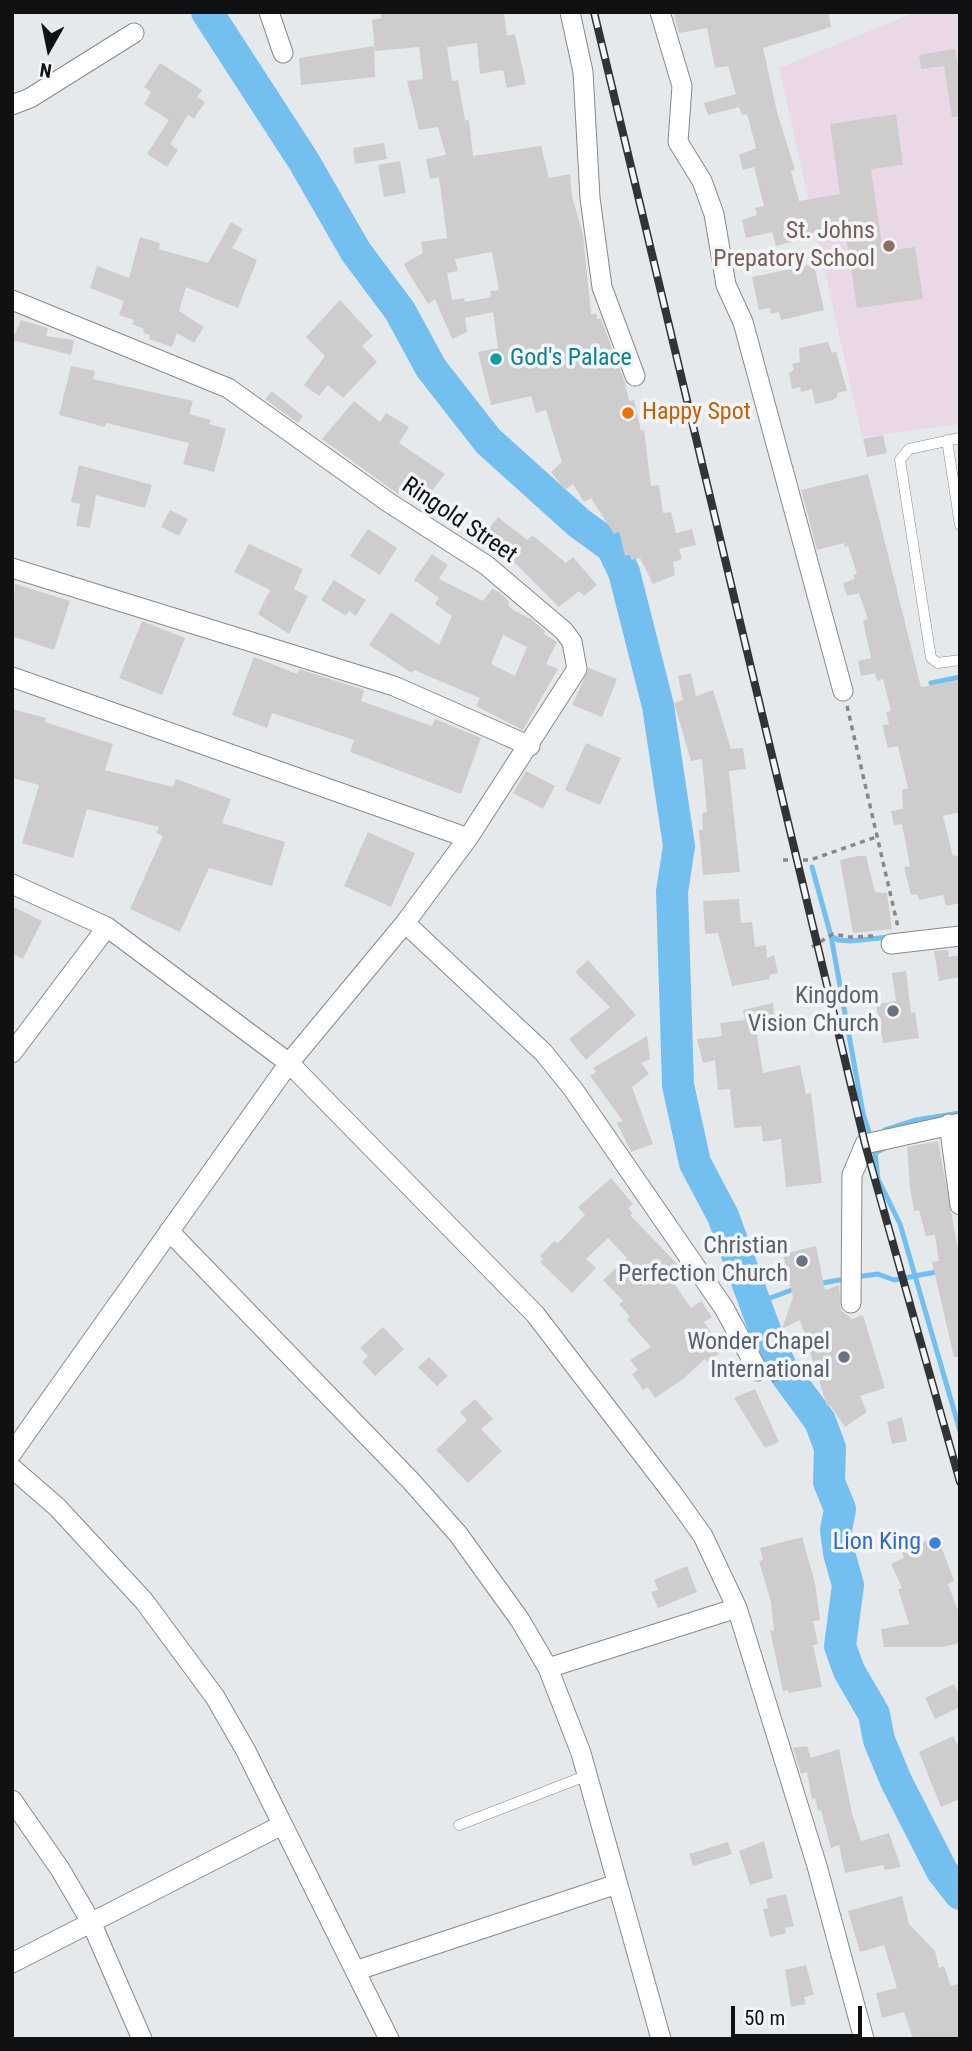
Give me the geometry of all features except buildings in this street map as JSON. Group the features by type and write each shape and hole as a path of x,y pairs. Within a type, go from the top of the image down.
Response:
{"street":[{"path":"269,12 283,53"},
{"path":"570,12 583,72 590,198 602,288 635,376"},
{"path":"660,12 682,86 678,142 702,181 714,214 726,285 743,322 843,691"},
{"path":"12,105 30,98 134,33"},
{"name":"Ringold Street","path":"12,300 228,388 388,502 486,565 564,631 572,642 577,669 530,746 468,838 405,923 289,1063 12,1453"},
{"path":"12,568 394,686 530,746"},
{"path":"12,677 468,838"},
{"path":"12,884 107,927 289,1063 535,1314 703,1536 737,1608 817,1866 864,2039"},
{"path":"405,923 543,1052 573,1088 724,1308 758,1371"},
{"path":"12,1053 107,927"},
{"path":"890,937 960,936"},
{"path":"851,1303 852,1175 865,1144 954,1123 960,1205"},
{"path":"169,1231 402,1471 458,1534 520,1620 548,1668 588,1775 660,2039"},
{"path":"12,1468 57,1507 145,1601 178,1644 246,1751 389,2039"},
{"path":"548,1668 737,1608"},
{"path":"12,1800 60,1869 91,1922 142,2039"},
{"path":"12,1963 282,1825"},
{"path":"355,1971 617,1884"}],"lane":[{"path":"960,438 909,449 900,460 931,658 939,663 960,660"},
{"path":"947,440 960,525"},
{"path":"459,1825 588,1775"}],"path":[{"path":"812,947 833,933 850,937 890,937 879,836 843,691"},
{"path":"783,860 810,860 879,836"},
{"path":"758,1371 765,1384 801,1369 797,1361"}],"shaded area":[{"name":"St. Johns Prepatory School","path":"916,12 960,12 960,424 862,437 779,68"}],"waterway":[{"path":"207,12 303,160 356,252 400,311 431,368 488,441 579,523 612,547 624,572 658,706 679,846 672,892 678,1085 695,1163 723,1216 782,1369 820,1421 830,1448 829,1482 840,1509 836,1530 848,1585 840,1646 849,1671 874,1714 879,1740 896,1781 942,1871 960,1894"},
{"path":"931,683 960,677"},
{"path":"812,867 831,936 863,1113 870,1136 872,1135"},
{"path":"831,936 838,940 851,941 889,937"},
{"path":"885,1130 916,1120 960,1113"},
{"path":"883,1149 875,1153 878,1179 900,1224 960,1431"},
{"path":"855,1277 878,1274 894,1280 941,1271"},
{"path":"817,1284 845,1279"},
{"path":"754,1304 797,1288"}],"railway":[{"path":"594,12 865,1144 960,1482"}],"place":[{"name":"St. Johns Prepatory School","path":"889,246"},
{"name":"God's Palace","path":"496,359"},
{"name":"Happy Spot","path":"628,413"},
{"name":"Kingdom Vision Church","path":"893,1011"},
{"name":"Christian Perfection Church","path":"802,1261"},
{"name":"Wonder Chapel International","path":"844,1357"},
{"name":"Lion King","path":"935,1543"}]}
